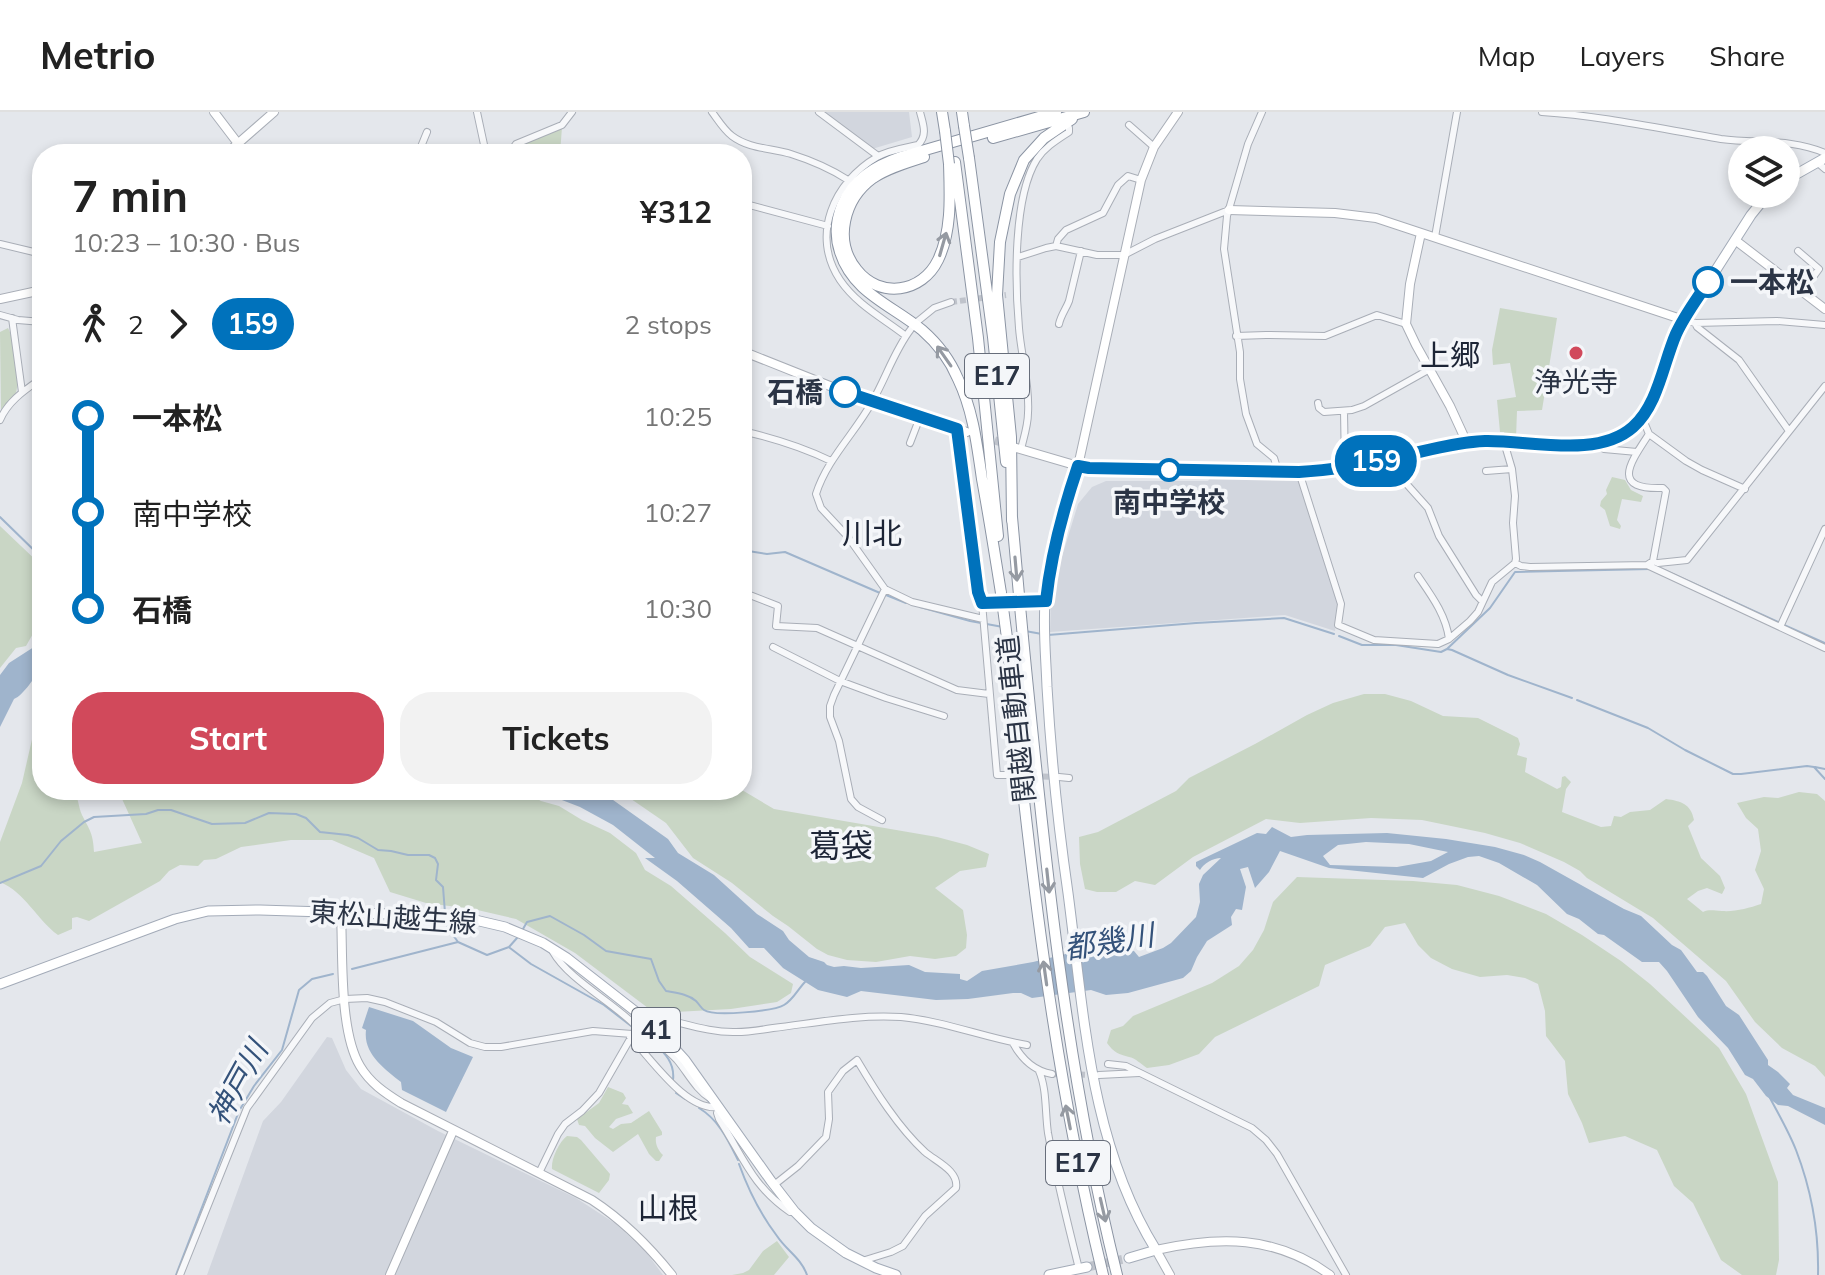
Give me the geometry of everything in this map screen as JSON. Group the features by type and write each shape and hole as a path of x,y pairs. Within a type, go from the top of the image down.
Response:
{"highway":[{"name":"関越自動車道","path":"944,112 978,338 1037,916 1056,1050 1103,1275"},
{"name":"関越自動車道","path":"962,112 991,321 1039,803 1059,971 1097,1186 1117,1275"},
{"path":"1002,593 975,434 958,378 944,354 925,333 854,280 839,248 837,225 849,192 877,167 901,157 1056,112"},
{"path":"952,163 948,228 932,270 918,283 897,289 886,288 866,279 851,262 844,240 850,204 865,184 902,164 1086,112"},
{"path":"1012,521 1011,437 997,295 1004,218 1017,175 1033,148 1056,129 1086,112"}],"main road":[{"path":"1800,173 1823,161"},
{"path":"1129,1258 1156,1250 1131,1205 1103,1123 1089,1052 1055,803 1045,605 1057,535 1078,466 1299,472 1345,468 1467,443 1596,445 1617,437 1642,417 1684,320 1757,208"},
{"name":"東松山越生線","path":"0,984 175,919 208,911 422,915 471,919 505,927 552,948 640,1015 676,1049 795,1212 839,1248 896,1275"},
{"path":"1049,1275 1083,1268"}],"street":[{"path":"214,112 238,143 274,112"},
{"path":"477,112 484,144"},
{"path":"516,144 562,125 572,112"},
{"path":"712,112 728,134 749,144"},
{"path":"819,112 878,156"},
{"path":"906,336 857,300 841,281 829,253 828,226 832,207 848,180 878,156 918,145 922,141 925,133 920,112"},
{"path":"1069,128 1069,132 1046,148 1035,162 1028,178 1018,231 1019,327 1029,410 1017,448 1078,466 1141,180 1154,147 1178,112"},
{"path":"1262,112 1247,147 1229,210 1224,249 1246,414 1257,444 1274,458 1278,471"},
{"path":"1435,237 1457,112"},
{"path":"1542,112 1606,115 1733,140 1790,142 1823,161"},
{"path":"1129,125 1154,147"},
{"path":"422,144 427,132"},
{"path":"752,145 790,154 848,180"},
{"path":"1056,246 1066,230 1103,213 1118,185 1128,176 1141,180"},
{"path":"752,206 828,226"},
{"path":"1018,257 1056,246 1097,255 1124,255 1155,239 1229,210 1354,214 1376,218 1695,323 1777,321 1825,325"},
{"path":"1421,233 1410,284 1406,324 1467,443"},
{"path":"1735,240 1825,309"},
{"path":"0,244 32,252"},
{"path":"1059,324 1069,301 1081,251"},
{"path":"1798,251 1819,269 1803,291"},
{"path":"0,299 32,292"},
{"path":"1006,295 1017,294"},
{"path":"918,321 934,308 951,302"},
{"path":"0,315 32,321"},
{"path":"1236,336 1325,336 1377,315 1406,324"},
{"path":"12,318 22,392"},
{"path":"1695,323 1739,360 1789,431"},
{"path":"911,329 872,402 831,461 816,494 818,505 848,537 883,592 983,622"},
{"path":"752,355 872,402 967,432"},
{"path":"1318,403 1324,412 1352,410 1373,402 1430,369"},
{"path":"1,416 32,385"},
{"path":"1515,563 1530,567 1687,560 1825,386"},
{"path":"1344,411 1345,468"},
{"path":"910,443 920,417"},
{"path":"1642,417 1649,434 1702,470 1745,489"},
{"path":"957,429 982,603 997,775 1007,775"},
{"path":"752,433 803,448 831,461"},
{"path":"1649,434 1629,471 1631,481 1639,487 1663,488 1666,491 1650,563"},
{"path":"1299,472 1341,604 1338,625 1374,640 1438,644 1449,639 1478,612 1492,582 1515,563 1515,496 1512,469 1504,442"},
{"path":"1596,445 1604,449 1637,452"},
{"path":"1397,457 1403,480 1428,508 1446,548 1482,601"},
{"path":"1486,471 1512,469"},
{"path":"1780,627 1825,529"},
{"path":"1650,563 1825,648"},
{"path":"1418,576 1441,613 1449,639"},
{"path":"882,820 858,807 851,799 830,711 831,700 883,592"},
{"path":"752,596 778,606 776,626 817,628 957,690 989,694"},
{"path":"982,603 1045,605"},
{"path":"773,647 840,681 944,716"},
{"path":"1059,777 1069,778"},
{"path":"341,913 345,999 351,1044 366,1075 378,1088 401,1103 592,1200 643,1240 672,1275"},
{"path":"552,948 555,956 573,974 677,1060 700,1090 716,1104 719,1119 751,1175 781,1206 795,1212"},
{"path":"180,1275 247,1108 312,1018 330,1003 367,998 413,1011 470,1043 485,1047 593,1031 631,1035 677,1090 711,1109 716,1104"},
{"path":"640,1015 735,1032 866,1017 902,1017 954,1026 1027,1045"},
{"path":"539,1173 558,1134 599,1093 637,1027"},
{"path":"1012,1042 1039,1071 1044,1084 1052,1154 1083,1268"},
{"path":"774,1185 826,1137 828,1092 843,1071 857,1060 902,1127 923,1150 955,1176 957,1185 925,1216 903,1246 862,1261"},
{"path":"1108,1064 1126,1066 1252,1128 1266,1140 1346,1275"},
{"path":"1039,1071 1052,1074"},
{"path":"1099,1075 1139,1073"},
{"path":"390,1275 453,1131"},
{"path":"1170,1275 1156,1250 1217,1240 1267,1246 1298,1257 1330,1275"}],"shaded area":[{"path":"824,112 909,112 912,137 872,149"},
{"path":"1211,477 1298,478 1339,605 1335,631 1285,615 1050,632 1057,563 1060,563 1078,504 1092,487 1106,481 1208,481"},
{"path":"327,1037 332,1038 346,1070 361,1089 438,1131 576,1198 616,1224 646,1252 663,1275 207,1275 263,1121 281,1102"}],"green space":[{"path":"562,127 561,144 522,144"},
{"path":"1500,308 1557,318 1542,410 1517,411 1516,438 1505,437 1504,432 1500,432 1497,400 1516,397 1510,363 1493,365 1492,350"},
{"path":"8,328 15,352 17,383 14,397 1,411 0,332"},
{"path":"1612,477 1625,480 1631,490 1643,496 1641,502 1622,499 1617,520 1620,529 1610,526 1605,510 1600,506"},
{"path":"0,526 32,556 32,636 26,646 16,648 0,668"},
{"path":"1364,694 1385,694 1411,701 1443,716 1478,718 1518,738 1517,755 1527,758 1525,772 1557,789 1561,787 1562,777 1571,782 1566,789 1562,812 1601,827 1611,826 1614,816 1650,810 1666,799 1684,804 1693,815 1694,820 1688,826 1701,858 1720,876 1725,888 1722,894 1707,888 1687,899 1703,912 1737,910 1761,904 1764,889 1755,870 1761,851 1758,829 1746,818 1737,803 1799,792 1817,794 1825,801 1825,1077 1815,1066 1782,1048 1755,1022 1726,981 1653,918 1564,862 1520,843 1485,833 1422,820 1371,818 1300,823 1266,819 1193,857 1155,885 1135,881 1116,892 1085,889 1079,837 1098,832 1176,791 1189,778 1307,715"},
{"path":"32,739 32,800 77,800 91,832 94,852 142,843 123,800 539,800 559,806 610,833 636,853 645,870 671,886 750,957 793,984 791,993 777,1002 731,1009 675,1012 648,1008 575,953 516,919 426,903 390,892 374,858 332,840 291,840 241,847 216,859 204,860 198,866 180,865 160,881 89,921 72,918 72,929 58,935 24,899 0,882 0,842 22,783"},
{"path":"752,796 774,809 937,837 989,854 986,867 960,871 935,888 963,910 966,948 956,956 935,959 910,956 876,962 828,955 732,883 693,858 666,823 633,800 752,800"},
{"path":"1297,877 1457,885 1499,896 1546,914 1621,961 1650,984 1719,1048 1746,1094 1778,1182 1779,1260 1776,1275 1742,1275 1721,1260 1693,1203 1674,1186 1657,1150 1625,1136 1589,1143 1568,1094 1565,1061 1546,1036 1545,1011 1538,984 1525,978 1507,975 1480,977 1452,969 1431,958 1418,945 1405,923 1385,927 1370,946 1325,965 1319,986 1215,1037 1199,1054 1169,1065 1147,1068 1117,1053 1107,1043 1111,1030 1123,1026 1133,1016 1212,983 1239,966 1264,930 1273,902"},
{"path":"608,1087 623,1093 626,1098 622,1104 628,1105 633,1113 616,1119 609,1127 613,1129 631,1123 649,1111 662,1132 656,1137 657,1147 663,1155 659,1161 649,1154 638,1134 613,1152 585,1126 579,1125 577,1119 599,1103"},
{"path":"567,1136 581,1140 610,1174 599,1193 552,1169 556,1151"},
{"path":"777,1241 789,1257 774,1275 732,1275 749,1270 763,1251"}],"water":[{"path":"32,648 32,681 14,699 0,727 0,675 9,663"},
{"path":"562,800 613,800 668,839 678,853 714,875 757,914 783,931 809,957 834,967 909,965 925,972 960,974 960,979 967,981 982,971 1082,950 1091,952 1118,948 1134,951 1139,957 1163,948 1196,917 1200,902 1199,884 1203,875 1221,858 1209,861 1200,870 1196,862 1257,833 1266,834 1272,827 1291,837 1387,833 1495,847 1540,862 1641,916 1681,950 1697,972 1707,976 1726,1006 1739,1015 1768,1060 1768,1065 1790,1084 1787,1088 1793,1095 1825,1108 1825,1125 1788,1106 1778,1105 1766,1096 1753,1079 1745,1075 1728,1048 1698,1017 1659,962 1642,962 1567,914 1537,885 1499,863 1479,856 1449,864 1423,878 1329,868 1280,851 1269,872 1255,888 1248,867 1240,869 1246,887 1242,910 1236,909 1231,917 1232,925 1207,941 1191,971 1183,978 1128,993 1106,995 1091,990 1032,998 1013,993 936,1000 861,991 847,997 818,990 783,968 764,948 749,948 677,881 645,858 655,858 613,825","holes":["1366,842 1409,844 1448,852 1431,861 1397,867 1330,865 1323,856 1338,845"]},
{"path":"369,1007 413,1021 451,1048 473,1057 446,1112 402,1090 401,1082 372,1054 366,1030 362,1028"}],"waterway":[{"path":"0,517 32,548"},
{"path":"752,552 785,552 880,593"},
{"path":"1447,649 1490,608 1515,572 1650,569"},
{"path":"1664,570 1778,622"},
{"path":"886,595 906,603"},
{"path":"920,607 1003,627"},
{"path":"1048,635 1284,618 1334,634"},
{"path":"1784,625 1825,643"},
{"path":"1025,631 1042,634"},
{"path":"1339,636 1362,645 1396,645 1441,652 1452,650 1508,675 1572,698"},
{"path":"1577,700 1648,728 1733,774 1807,766 1814,767 1825,779"},
{"path":"1815,767 1825,769"},
{"path":"0,883 41,866 61,841 94,817 171,810 212,824 245,823 269,813 296,814 306,818 320,832 358,838 378,850 435,858 438,864 436,880 443,887 445,913"},
{"name":"神戸川","path":"523,929 527,922 550,916 606,951 651,959 666,991 689,997 710,1012 744,1012 778,1007 790,1000 805,982"},
{"path":"446,919 458,942"},
{"name":"神戸川","path":"352,969 458,942 487,955 509,947 517,938"},
{"path":"510,948 531,964 604,1005 635,1029"},
{"name":"神戸川","path":"176,1275 239,1111 282,1050 299,990 312,979 333,974"},
{"path":"653,1042 671,1063 673,1080"},
{"path":"676,1093 685,1099"},
{"name":"都幾川","path":"1770,1098 1793,1143 1806,1180 1813,1211 1818,1275"},
{"path":"699,1108 717,1124 738,1160"},
{"path":"739,1164 766,1219 807,1275"}],"tunnel":[{"path":"951,302 1006,295"},
{"path":"972,433 1009,445"},
{"path":"1007,775 1055,777"},
{"path":"1052,1074 1096,1075"},
{"path":"1087,1267 1129,1258"}],"bus line":[{"name":"159","path":"845,392 957,429 982,603 1046,601 1057,535 1078,466 1299,472 1358,465 1484,441 1596,445 1625,433 1642,417 1676,335 1708,282"}],"place":[{"name":"一本松","path":"1708,282"},
{"name":"浄光寺","path":"1576,353"},
{"name":"石橋","path":"845,392"},
{"name":"南中学校","path":"1169,470"}],"district":[{"name":"上郷","path":"1450,356"},
{"name":"川北","path":"872,534"},
{"name":"葛袋","path":"841,846"},
{"name":"山根","path":"668,1209"}]}
